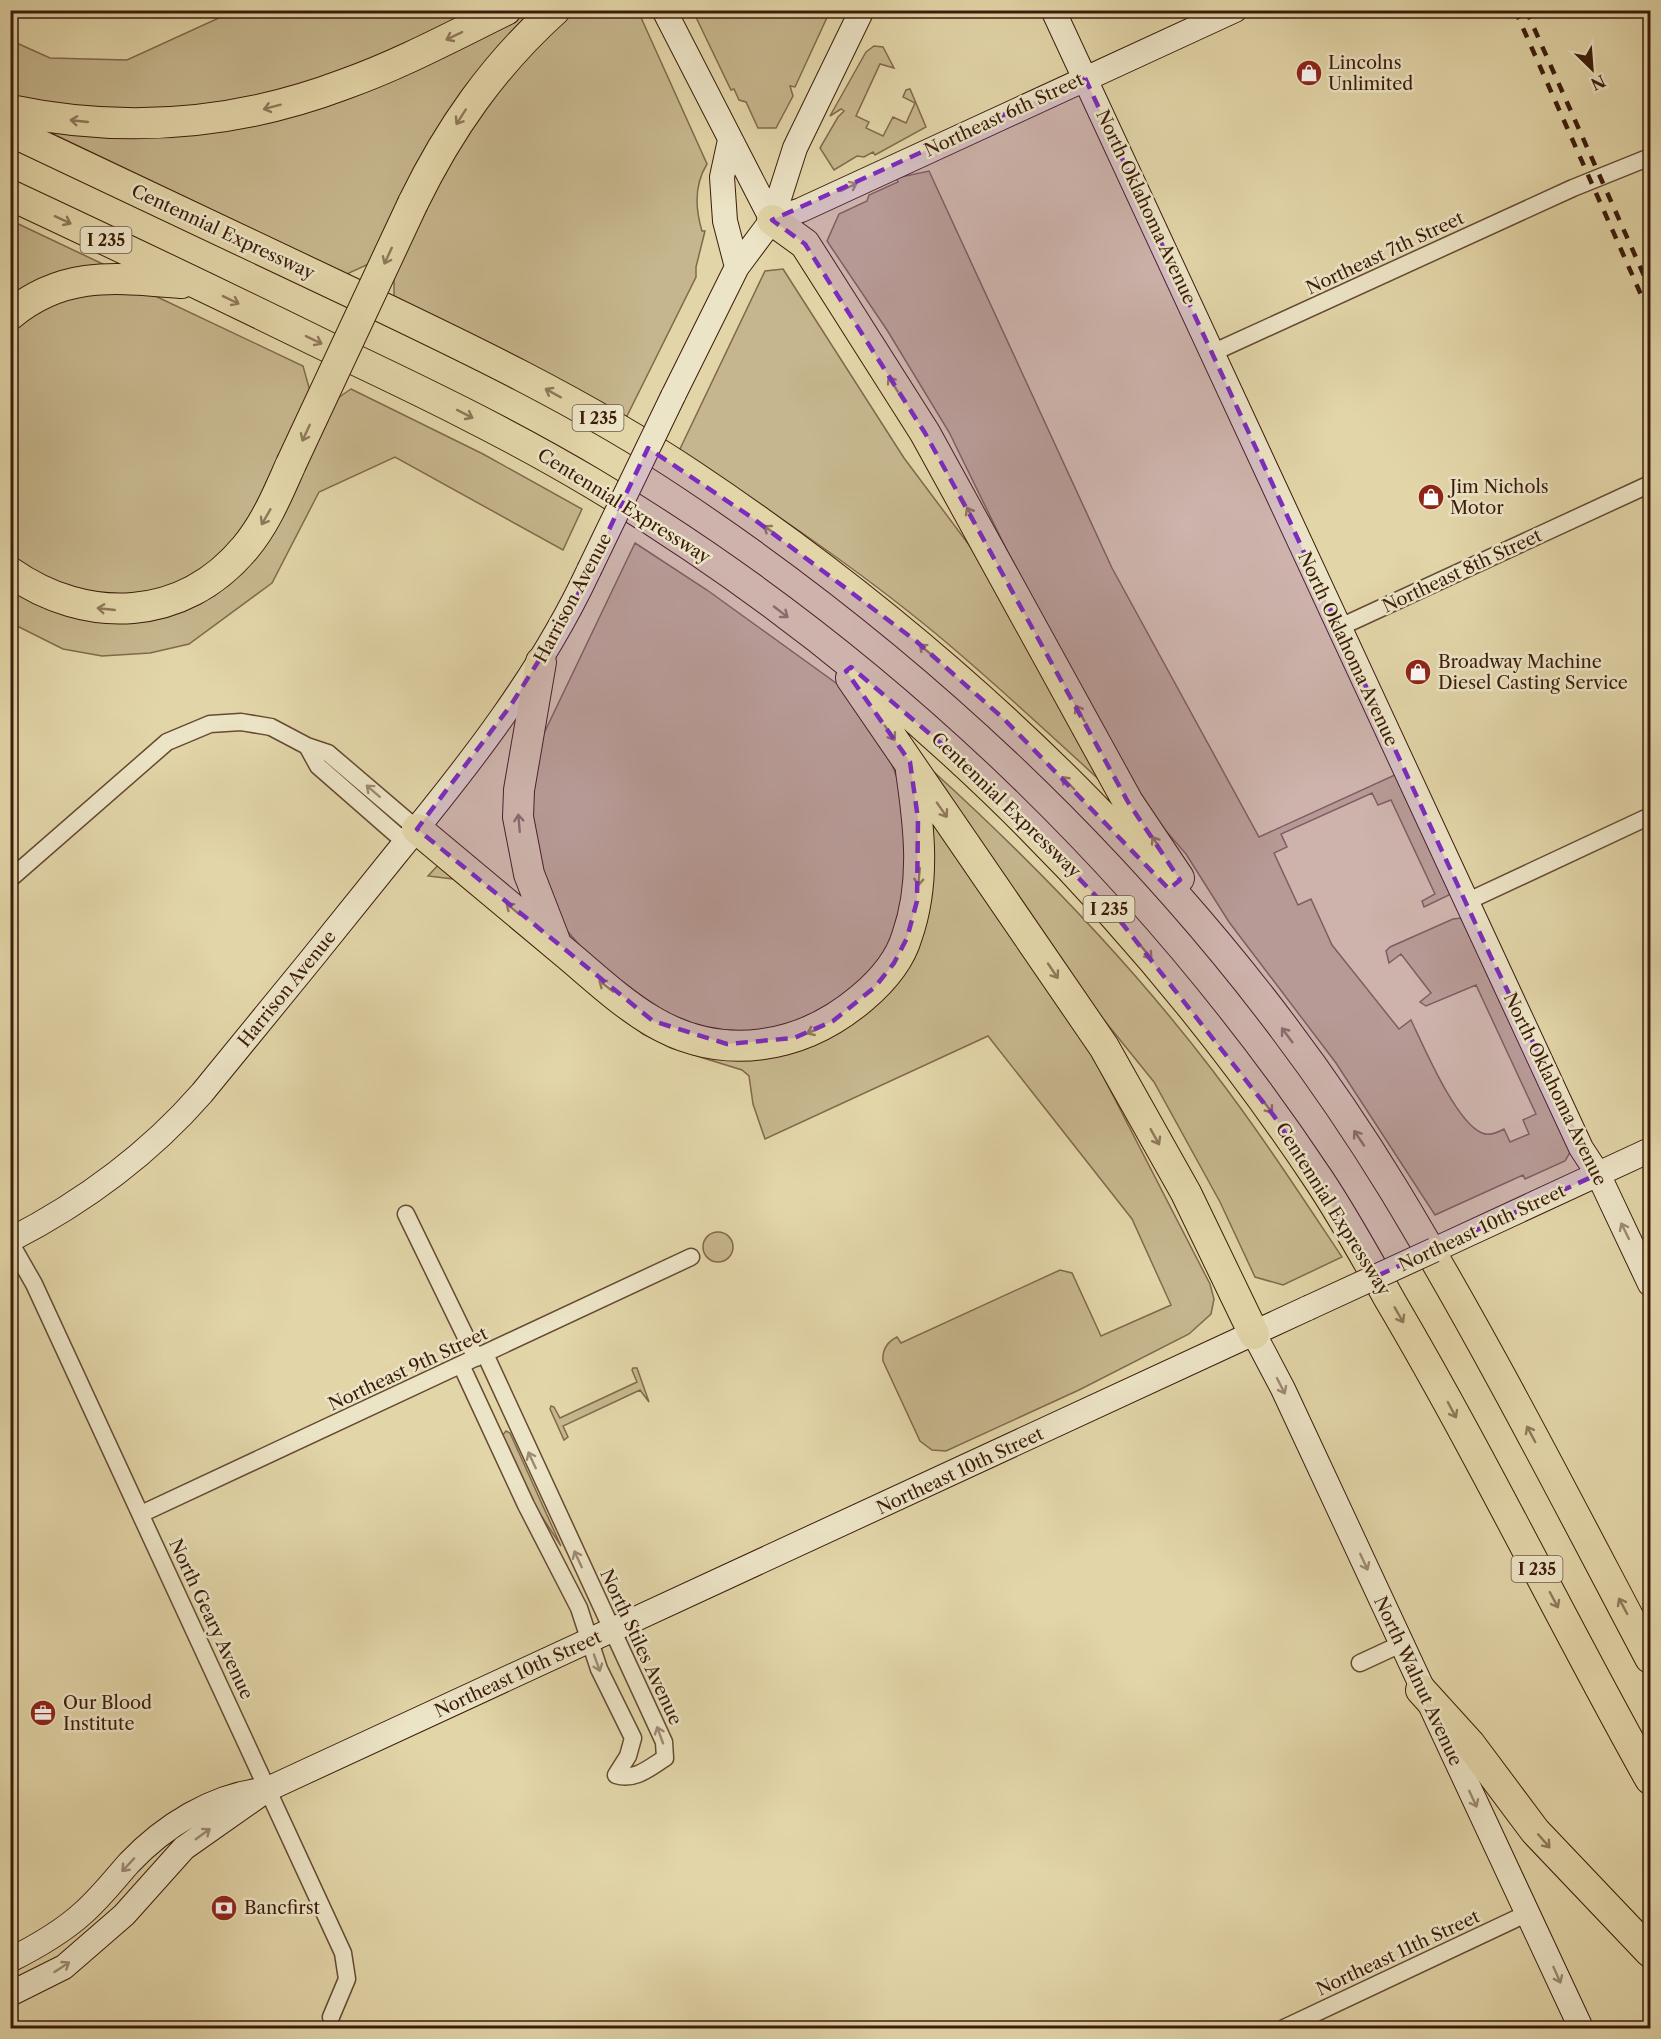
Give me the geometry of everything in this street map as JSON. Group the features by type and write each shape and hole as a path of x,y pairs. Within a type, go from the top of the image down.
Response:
{"highway":[{"path":"10,110 93,122 145,124 203,120 256,111 346,84 506,10"},
{"path":"10,572 47,594 91,607 117,610 142,608 180,597 214,578 246,548 272,507 429,170 472,99 499,65 555,10"},
{"name":"Centennial Expressway","path":"10,131 481,354 597,418 690,474 833,577 916,641 1004,719 1161,880 1259,998 1315,1073 1392,1187 1477,1333 1650,1658"},
{"name":"Centennial Expressway","path":"10,195 423,393 591,483 735,576 832,651 922,723 1049,844 1121,922 1198,1014 1275,1116 1332,1201 1424,1358 1650,1779"},
{"path":"772,220 805,244 925,433 1128,802 1259,998"},
{"path":"10,315 23,304 50,290 77,281 98,278 201,285"},
{"path":"832,651 1104,1047 1186,1194 1254,1334"},
{"path":"541,662 519,790 518,817 529,874 558,947"},
{"path":"412,836 653,1021 705,1040 727,1044 769,1043 794,1038 834,1021 874,987 894,963 907,938 920,873 918,819 910,762"},
{"path":"1421,1690 1470,1744 1541,1838 1650,1952"}],"main road":[{"path":"664,10 772,220"},
{"name":"Harrison Avenue","path":"10,1241 68,1209 121,1173 167,1132 202,1094 412,836 488,737 541,662 571,609 737,267 772,220 795,148 862,10"},
{"name":"North Oklahoma Avenue","path":"1053,10 1581,1148 1598,1174 1650,1284"},
{"name":"Northeast 6th Street","path":"772,220 801,210 1235,10"},
{"path":"730,140 722,177 725,221 737,267"},
{"name":"Northeast 10th Street","path":"10,1994 64,1967 124,1915 184,1848 268,1789 1650,1150"},
{"name":"North Walnut Avenue","path":"1254,1334 1283,1389 1421,1690 1581,2028"},
{"name":"Northeast 10th Street","path":"10,1960 38,1947 81,1916 131,1861 181,1821 237,1793 268,1789"}],"street":[{"name":"Northeast 7th Street","path":"1212,353 1573,188 1650,157"},
{"name":"Northeast 8th Street","path":"1338,628 1650,484"},
{"path":"10,879 156,751 181,735 210,724 256,723 271,727 307,746 328,753 412,836"},
{"path":"1466,902 1650,816"},
{"name":"North Stiles Avenue","path":"406,1214 474,1360 612,1630 664,1742 665,1758 641,1774 625,1778 616,1775 628,1756 633,1738 599,1669 579,1608 526,1505 474,1360"},
{"name":"North Geary Avenue","path":"10,1241 34,1284 268,1789 345,1961 346,1979 331,2017"},
{"name":"Northeast 9th Street","path":"141,1514 691,1257"},
{"path":"1360,1663 1401,1644"},
{"name":"Northeast 11th Street","path":"1284,2028 1528,1913"}],"highlighted area":[{"path":"1085,78 1490,955 1598,1174 1377,1276 1274,1116 1121,922 983,779 851,667 846,671 910,762 918,819 917,901 907,938 894,963 875,987 833,1021 794,1038 727,1044 653,1021 417,829 511,705 571,609 648,448 751,517 916,641 1004,719 1169,889 1180,880 1128,802 925,433 805,244 772,220"}],"shaded area":[{"path":"234,11 489,11 357,71 185,114 11,102 10,40 50,58 127,60"},
{"path":"527,11 541,11 371,263 347,274 32,124 94,130 382,77"},
{"path":"569,11 638,11 707,164 700,180 697,197 702,231 705,231 696,267 696,277 626,418 394,296 394,272 458,136"},
{"path":"693,11 804,11 818,16 821,11 830,11 795,87 790,86 793,96 776,128 758,128 746,102 739,100 734,89 731,90"},
{"path":"874,46 883,47 894,68 880,64 856,116 869,122 866,128 883,136 893,117 906,123 915,103 903,97 906,90 910,89 926,127 875,155 873,152 864,157 857,156 834,170 820,148 844,111 841,109 830,116 866,52"},
{"path":"929,171 1112,568 1259,837 1397,774 1451,891 1449,895 1424,907 1422,901 1435,894 1391,800 1378,805 1372,793 1281,834 1287,847 1274,853 1298,905 1311,899 1332,945 1399,1029 1411,1020 1441,1082 1462,1115 1482,1133 1496,1133 1504,1129 1510,1142 1529,1134 1523,1120 1536,1114 1476,985 1426,1006 1420,1002 1431,993 1401,954 1389,963 1386,951 1390,947 1453,919 1462,918 1571,1151 1565,1161 1525,1179 1523,1175 1435,1215 1336,1063 1229,922 1186,854 1138,799 1059,657 949,432 887,330 827,241 839,214 867,201 869,195 898,182 896,178"},
{"path":"10,220 107,266 11,302"},
{"path":"783,269 904,458 990,573 1107,787 1001,690 904,608 810,538 679,451 765,271"},
{"path":"132,285 303,366 310,391 291,436 233,549 159,594 75,595 11,559 11,325 49,300"},
{"path":"351,389 483,454 582,509 563,550 395,457 319,492 272,583 189,644 150,653 102,656 63,649 11,623 10,582 19,588 194,601 332,402"},
{"path":"635,543 707,590 847,691 887,752 899,783 907,817 901,922 871,975 828,1012 760,1034 698,1029 645,1003 587,954 563,926 530,849 536,750"},
{"path":"934,772 1045,878 1149,991 1230,1094 1342,1257 1283,1285 1255,1277 1220,1202 1154,1082 1062,968"},
{"path":"934,816 1069,1010 1210,1284 1214,1299 1211,1314 1189,1334 1079,1390 946,1451 932,1450 920,1441 883,1361 884,1349 893,1339 897,1337 901,1343 1060,1270 1072,1273 1101,1336 1171,1305 1132,1219 988,1036 765,1139 753,1104 749,1076 742,1070 671,1048 643,1034 453,879 428,876 441,862 697,1048 866,1008"},
{"path":"718,1232 729,1236 733,1247 729,1258 718,1262 707,1258 703,1247 707,1236"},
{"path":"633,1368 637,1368 649,1402 640,1390 563,1426 568,1437 564,1440 550,1409 551,1406 560,1418 637,1382"},
{"path":"506,1431 510,1433 561,1546 533,1503 502,1436"}],"railway":[{"path":"1515,10 1650,315"},
{"path":"1526,10 1650,289"}],"place":[{"name":"Lincolns Unlimited","path":"1309,73"},
{"name":"Jim Nichols Motor","path":"1431,497"},
{"name":"Broadway Machine Diesel Casting Service","path":"1418,672"},
{"name":"Our Blood Institute","path":"43,1713"},
{"name":"Bancfirst","path":"224,1908"}]}
